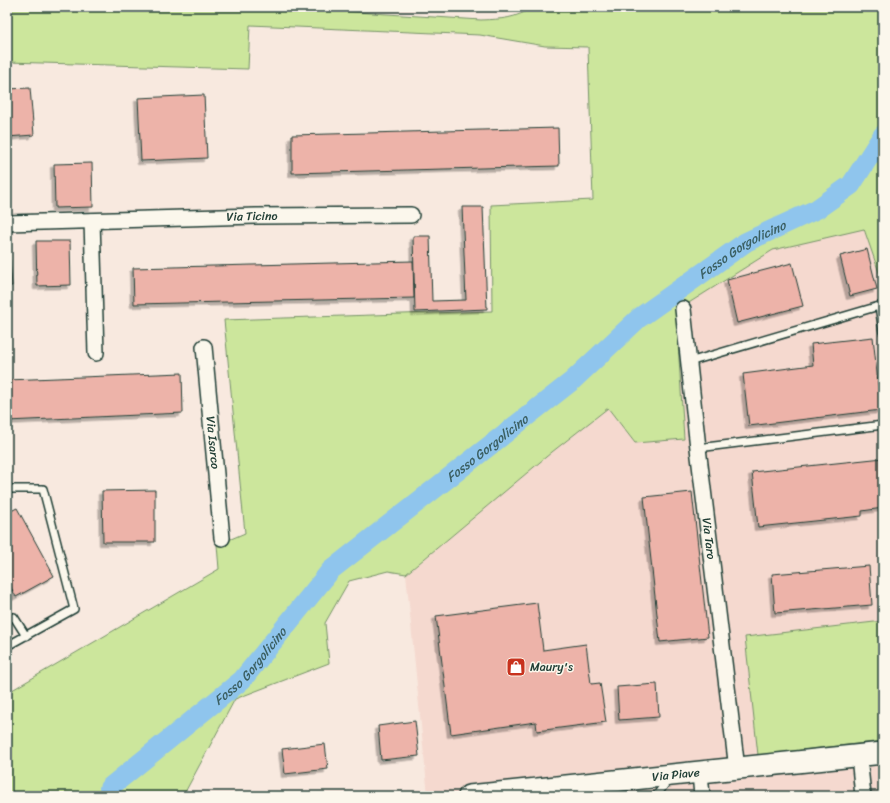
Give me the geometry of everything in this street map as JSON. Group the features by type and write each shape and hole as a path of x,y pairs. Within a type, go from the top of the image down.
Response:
{"main road":[{"name":"Via Piave","path":"469,796 550,792 671,776 883,753"}],"street":[{"name":"Via Ticino","path":"7,222 256,216 411,215"},
{"path":"92,221 96,353"},
{"name":"Via Taro","path":"683,309 698,448 737,769"},
{"name":"Via Isarco","path":"204,347 222,538"},
{"path":"859,756 863,796"},
{"path":"700,773 702,796"}],"lane":[{"path":"449,7 460,7"},
{"path":"689,362 879,306 883,332"},
{"path":"698,448 883,425"},
{"path":"7,489 43,489 74,609 7,646"},
{"path":"7,618 14,618 26,636"},
{"path":"656,796 671,776"}],"shaded area":[{"path":"864,229 883,284 883,796 428,796 406,574 552,452 608,408 635,443 684,439 676,311 773,250"}],"green space":[{"path":"7,7 277,7 481,20 502,19 514,16 533,7 883,7 883,284 864,229 773,250 676,311 684,439 635,443 608,408 552,452 406,574 388,571 349,581 325,623 329,663 235,699 183,796 7,796 7,693 219,569 217,545 245,533 224,320 492,311 491,205 593,200 588,47 545,46 480,35 250,25 248,69 7,62"},
{"path":"883,621 883,741 758,755 745,637"}],"building":[{"path":"30,88 34,135 7,137 7,89"},
{"path":"204,95 207,158 141,161 138,98"},
{"path":"558,128 559,166 292,173 292,135"},
{"path":"92,163 93,207 55,208 54,164"},
{"path":"462,207 483,207 487,309 415,312 413,236 430,236 432,301 466,300"},
{"path":"36,241 70,241 71,285 37,286"},
{"path":"867,249 877,289 850,296 840,256"},
{"path":"7,260 10,260 12,286 7,286"},
{"path":"413,261 414,298 134,304 133,268"},
{"path":"792,263 803,306 737,323 727,280"},
{"path":"873,337 881,410 749,426 743,374 813,365 811,344"},
{"path":"182,373 183,413 7,421 7,380"},
{"path":"883,458 883,508 862,511 862,516 758,527 752,472"},
{"path":"155,490 155,542 103,542 102,491"},
{"path":"692,492 708,637 660,642 644,497"},
{"path":"17,508 54,576 16,597 7,580 7,513"},
{"path":"869,566 872,605 775,613 772,574"},
{"name":"Maury's","path":"537,603 543,650 586,644 591,684 600,683 606,722 537,731 536,722 451,734 436,616"},
{"path":"657,684 659,717 619,720 617,687"},
{"path":"415,721 419,756 381,760 378,726"},
{"path":"325,744 328,769 285,774 282,749"}],"waterway":[{"name":"Fosso Gorgolicino","path":"109,788 242,680 331,570 572,381 639,318 746,242 817,209 851,185 883,135"}],"place":[{"name":"Maury's","path":"516,667"}]}
